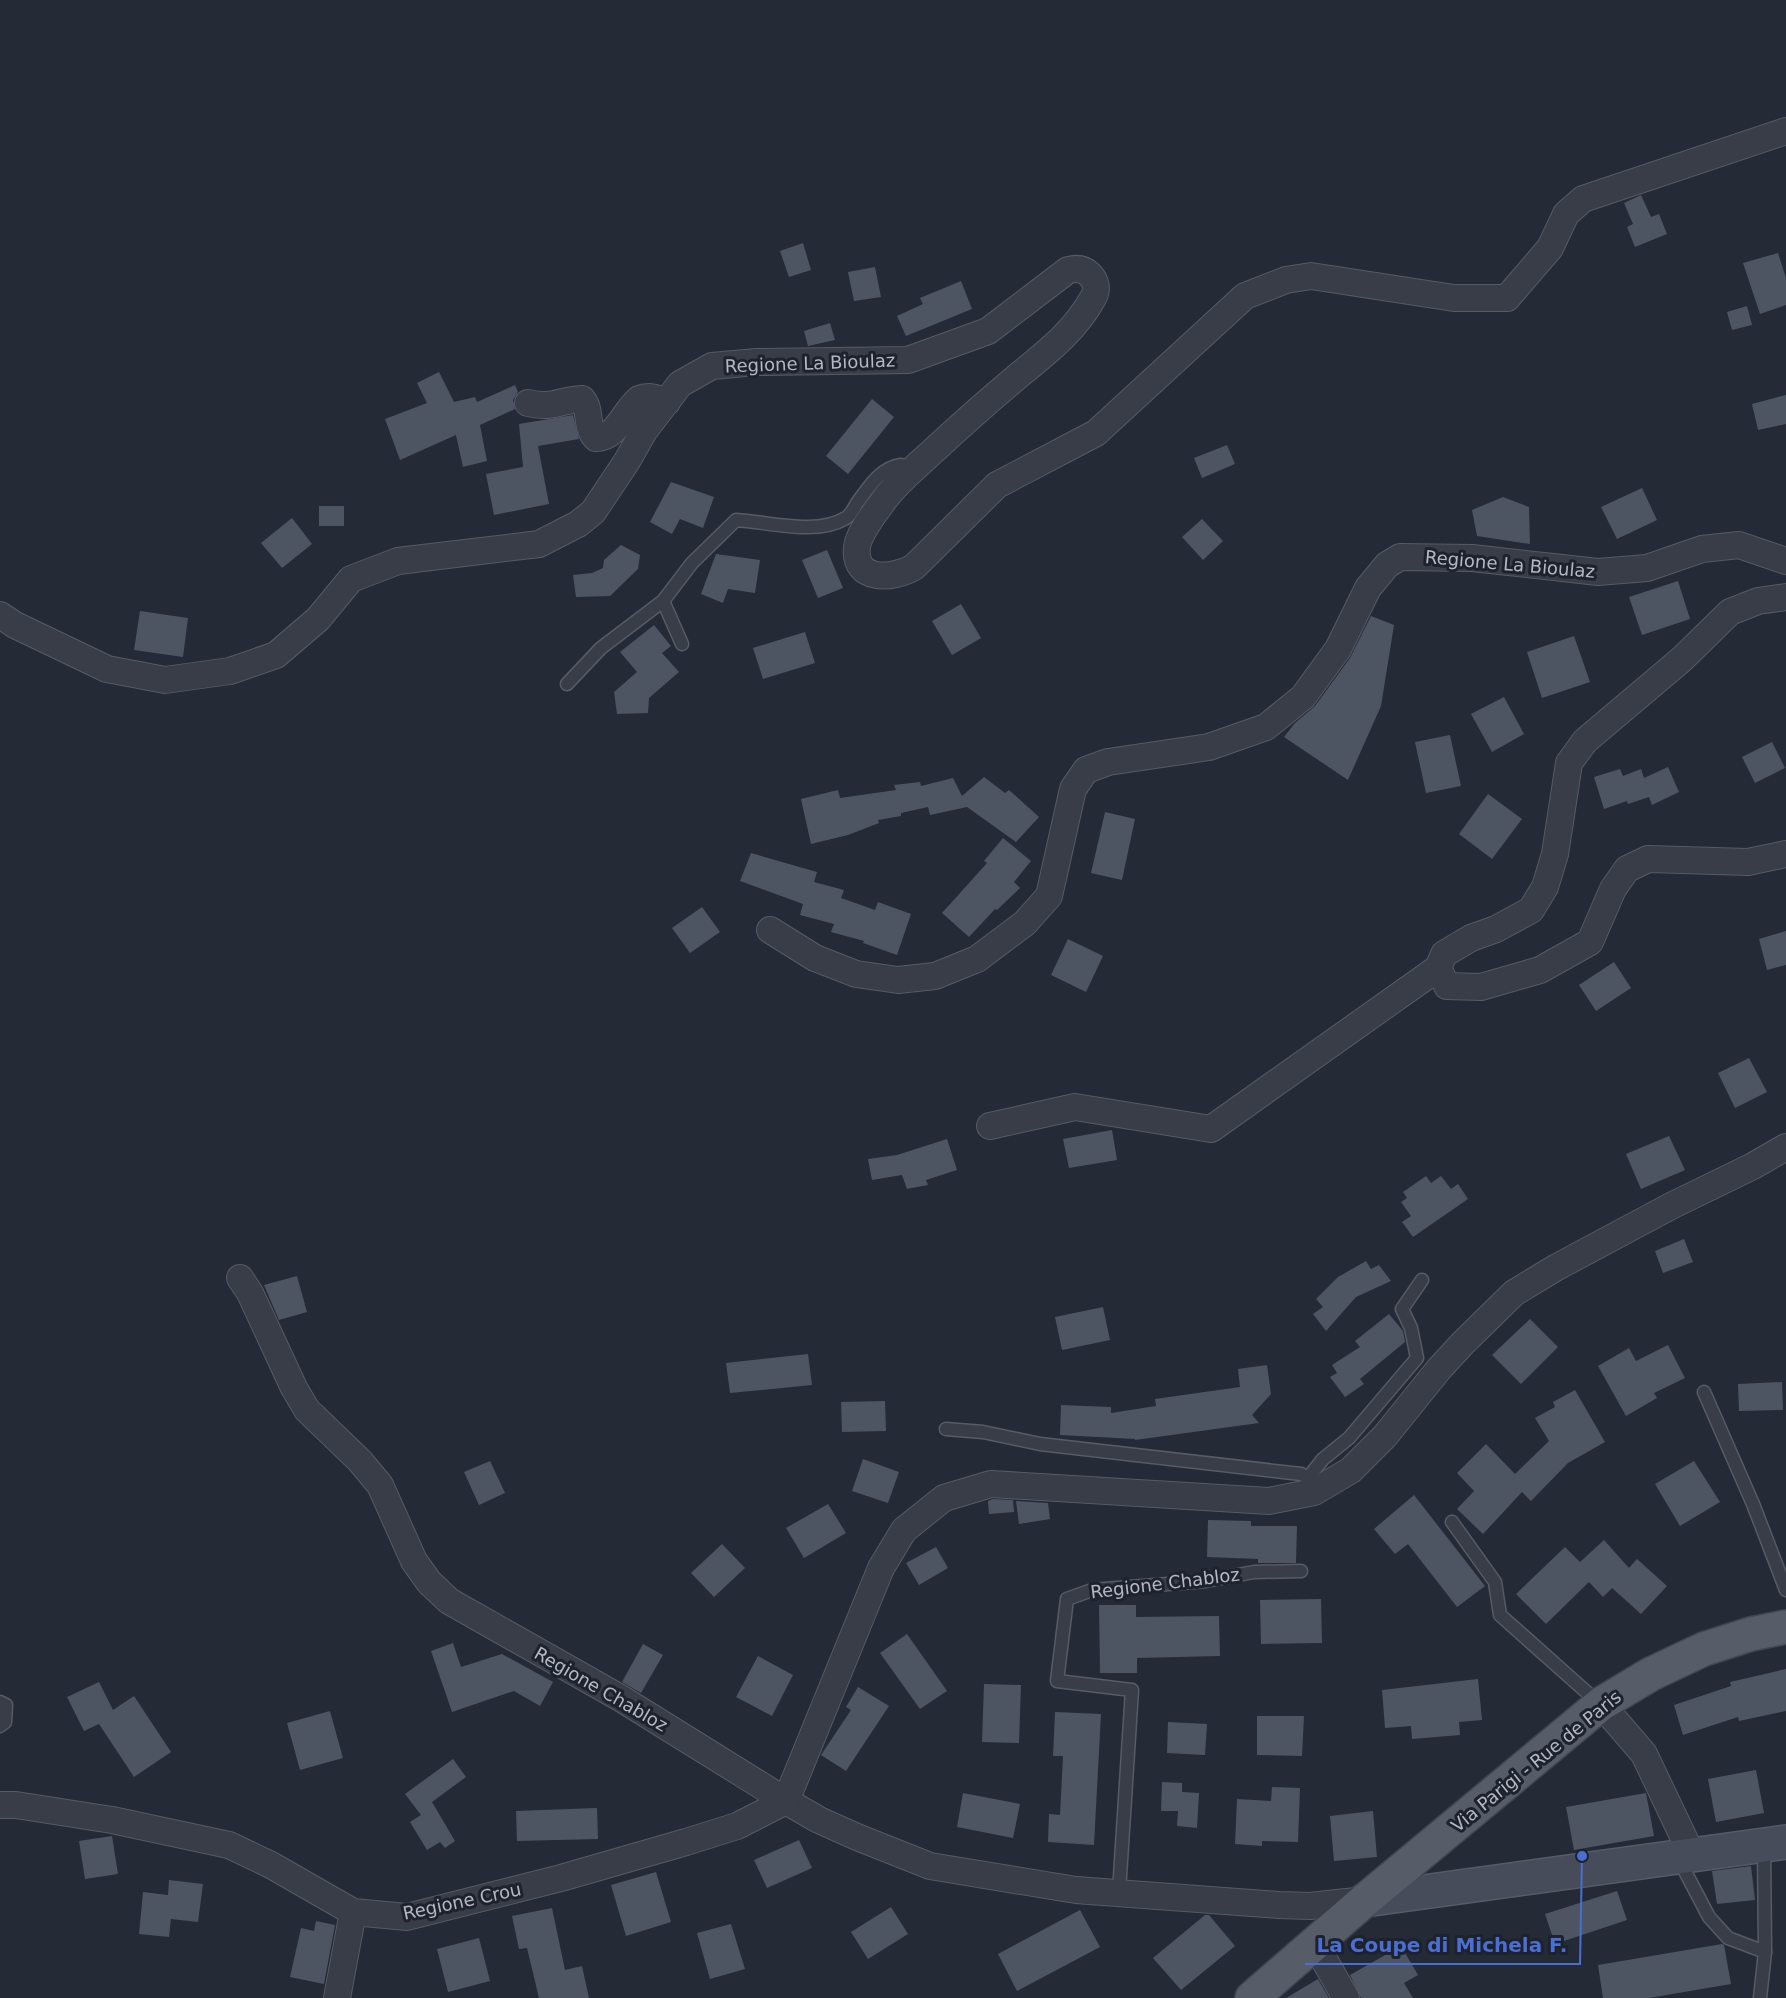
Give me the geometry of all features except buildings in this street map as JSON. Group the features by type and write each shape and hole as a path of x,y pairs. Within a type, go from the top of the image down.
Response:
{"main road":[{"name":"Via Parigi - Rue de Paris","path":"1252,1998 1365,1900 1601,1704 1651,1674 1704,1649 1751,1634 1786,1627"}],"street":[{"name":"Regione La Bioulaz","path":"667,402 681,384 712,366 757,362 908,360 988,332 1068,270 1080,269 1091,275 1096,286 1094,298 1064,338 977,410 909,473 885,499 860,537 857,545 860,563 865,570 882,577 897,575 914,567 997,485 1096,433 1245,296 1286,280 1311,276 1454,298 1507,298 1550,248 1566,214 1583,199 1786,131"},
{"path":"0,615 15,625 107,669 165,680 230,672 276,655 318,619 351,579 398,561 539,544 578,524 593,512 644,431 667,402 656,397 639,399 614,428 601,438 596,438 592,434 588,407 582,399 547,406 528,403"},
{"name":"Regione La Bioulaz","path":"770,930 814,958 867,976 898,980 935,976 976,959 1026,923 1050,896 1073,789 1086,770 1108,762 1209,747 1266,727 1302,697 1338,649 1368,588 1388,565 1400,557 1472,558 1599,572 1647,568 1702,549 1739,545 1786,561"},
{"path":"990,1126 1075,1107 1211,1129 1437,968 1444,954 1471,938 1496,929 1531,910 1545,887 1555,854 1569,763 1586,741 1609,718 1682,659 1730,612 1758,601 1786,597"},
{"path":"1437,968 1447,986 1481,987 1540,970 1590,942 1613,889 1627,869 1648,859 1748,862 1786,854"},
{"path":"786,1801 880,1568 904,1530 944,1498 992,1484 1269,1501 1314,1492 1316,1482 1351,1470 1385,1436 1439,1369 1514,1293 1557,1267 1786,1147"},
{"name":"Regione Chabloz","path":"240,1278 307,1410 360,1461 380,1485 414,1561 429,1582 449,1601 622,1699 786,1801 857,1837 930,1866 1076,1890 1278,1905 1310,1906 1365,1900"},
{"path":"1601,1704 1644,1754 1685,1856"},
{"name":"Regione Crou","path":"0,1805 16,1805 112,1820 229,1845 272,1865 353,1912 407,1917 550,1880 736,1826 786,1801"},
{"path":"1365,1900 1775,1843"},
{"path":"337,1998 353,1912"},
{"path":"1315,1944 1346,1998"}],"lane":[{"path":"567,684 601,648 663,601 692,563 736,520 808,527 826,526 848,517 875,478 893,466 901,465 909,473"},
{"path":"663,601 682,644"},
{"path":"946,1429 982,1432 1040,1444 1301,1474 1316,1482 1323,1459 1350,1438 1417,1358 1411,1328 1402,1309 1422,1280"},
{"path":"1704,1392 1753,1504 1786,1590"},
{"path":"1452,1522 1495,1582 1500,1615 1601,1704"},
{"name":"Regione Chabloz","path":"1119,1892 1132,1690 1057,1682 1066,1599 1092,1590 1206,1581 1254,1572 1301,1571"},
{"path":"0,1702 6,1705 4,1722 0,1726"},
{"path":"1760,1998 1775,1843"},
{"path":"1685,1856 1708,1917 1728,1938 1765,1952"}],"place":[{"name":"La Coupe di Michela F.","path":"1582,1856"}]}
